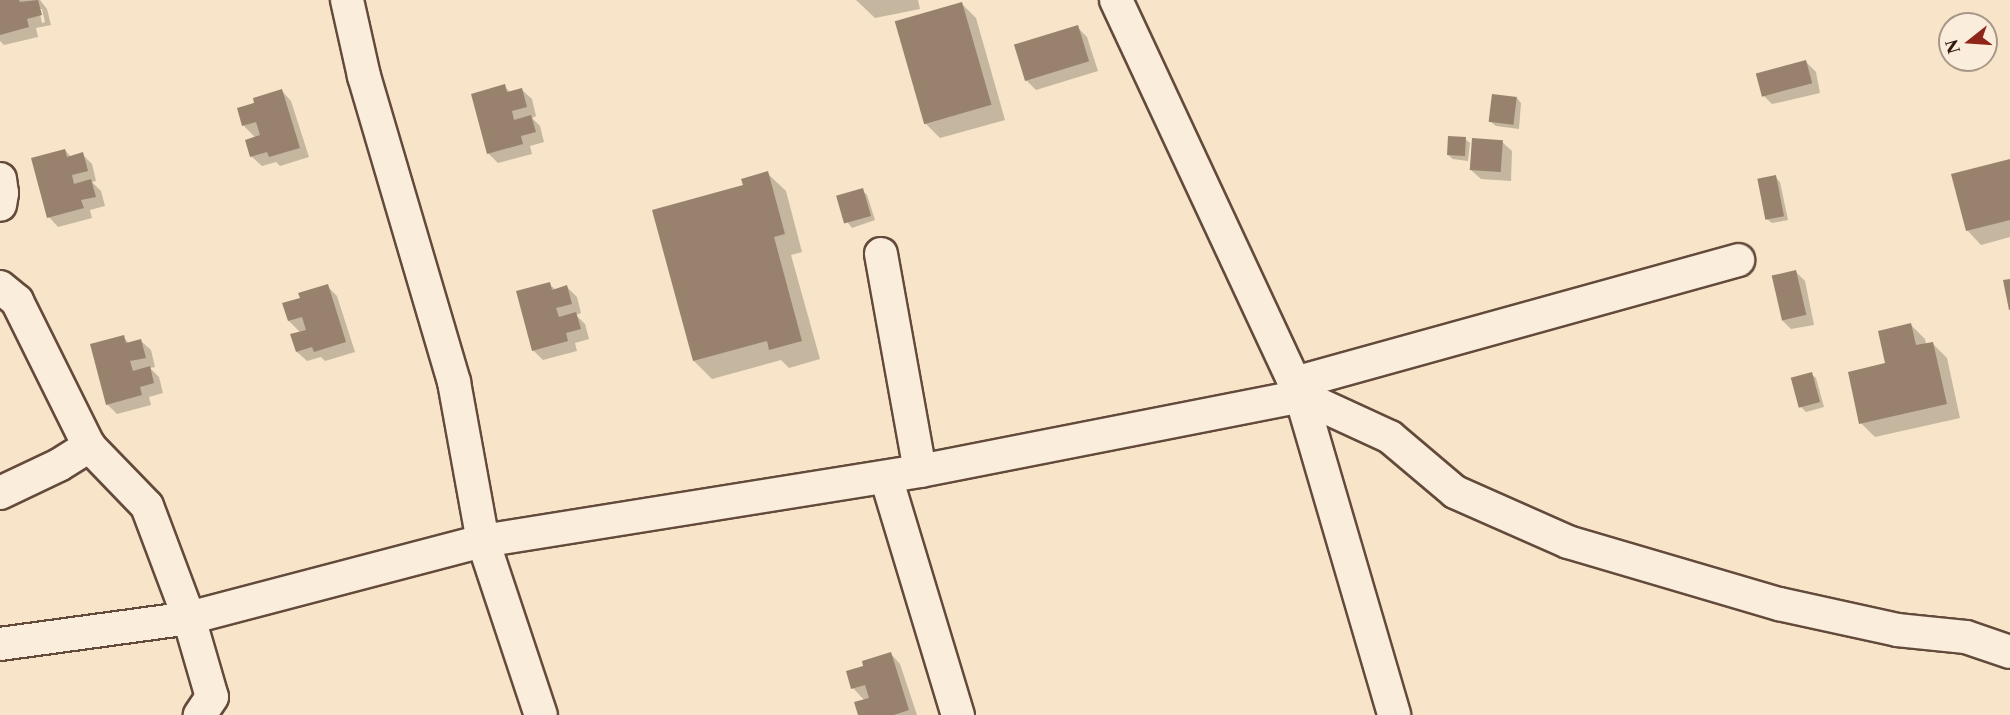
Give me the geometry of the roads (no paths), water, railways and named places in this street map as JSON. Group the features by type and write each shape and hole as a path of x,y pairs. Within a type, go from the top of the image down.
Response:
{"street":[{"path":"347,0 364,76 454,382 483,541 541,715"},
{"path":"1116,0 1298,389 1394,715"},
{"path":"0,179 2,194 0,205"},
{"path":"881,254 920,471"},
{"path":"0,644 189,618 483,541 920,471 1298,389 1738,260"},
{"path":"0,287 17,301 89,446 147,506 189,618 212,697 200,715"},
{"path":"1298,389 1390,437 1455,492 1568,542 1779,604 1897,630 1965,638 2010,652"},
{"path":"0,493 59,465 89,446"},
{"path":"886,477 958,715"}]}
